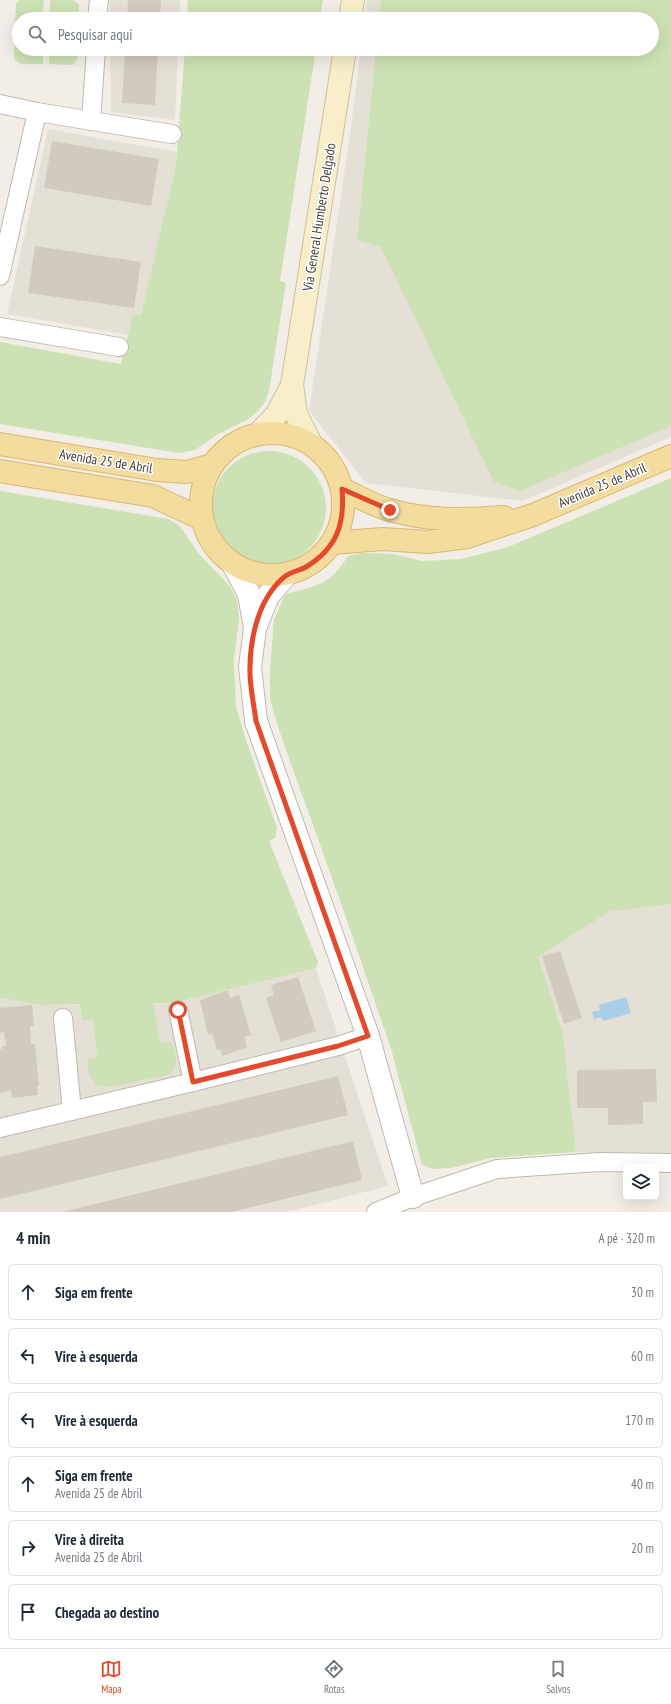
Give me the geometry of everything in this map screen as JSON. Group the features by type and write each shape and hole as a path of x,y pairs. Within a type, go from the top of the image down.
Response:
{"main road":[{"path":"351,12 353,0"},
{"name":"Via General Humberto Delgado","path":"312,444 296,414 292,385 344,56"},
{"name":"Via General Humberto Delgado","path":"258,434 277,414 292,385"},
{"name":"Avenida 25 de Abril","path":"276,432 295,436 312,444 326,456 333,466 342,489 344,508 340,526 332,544 320,558 304,568 287,574 268,576 250,572 233,564 219,552 208,536 202,519 201,500 204,482 212,465 230,447 240,440 258,434 276,432"},
{"name":"Avenida 25 de Abril","path":"0,444 157,470 186,472 212,465"},
{"name":"Avenida 25 de Abril","path":"332,544 383,539 428,542 467,537 533,515 671,456"},
{"name":"Avenida 25 de Abril","path":"0,471 153,496 202,519"},
{"name":"Avenida 25 de Abril","path":"342,489 390,510 416,515 461,520 533,515"}],"street":[{"path":"97,12 98,0"},
{"path":"91,121 96,56"},
{"path":"0,104 37,112 172,134"},
{"path":"0,276 37,112"},
{"path":"0,327 119,347"},
{"path":"233,564 249,594 255,628"},
{"path":"287,574 268,596 255,628 250,667 256,721 368,1036 413,1196"},
{"path":"178,1010 193,1082"},
{"path":"63,1018 72,1111"},
{"path":"0,1128 338,1046 368,1036"},
{"path":"376,1212 413,1196 497,1169 599,1162 671,1163"}],"shaded area":[{"path":"110,0 180,0 180,12 110,12"},
{"path":"367,0 671,0 671,437 523,501 366,483 309,411 350,135 360,56 659,56 659,12 366,12"},
{"path":"110,56 178,56 175,120 111,112"},
{"path":"48,129 177,152 176,165 140,337 7,314"},
{"path":"671,904 671,1155 576,1152 563,1033 537,957 609,912"},
{"path":"316,968 388,1186 287,1212 0,1212 0,998 44,1005 173,1003"}],"green space":[{"path":"19,0 44,0 42,12 16,12 16,4"},
{"path":"50,0 72,0 79,4 79,12 50,12"},
{"path":"188,0 323,0 321,12 187,12"},
{"path":"381,0 671,0 671,426 520,491 494,482 381,247 357,240 375,56 659,56 659,12 380,12"},
{"path":"14,56 43,56 43,64 21,64 14,59"},
{"path":"49,56 78,56 73,65 49,64"},
{"path":"184,56 315,56 280,281 286,283 269,391 265,402 257,412 247,420 218,434 195,450 179,453 0,424 0,342 121,364 133,314 141,315 176,165"},
{"path":"269,451 291,455 310,467 322,486 326,508 322,530 310,549 291,561 269,565 247,561 228,549 216,530 212,508 216,486 228,467 247,455"},
{"path":"671,478 671,904 609,912 538,957 563,1033 576,1152 491,1158 451,1168 433,1169 422,1165 391,1049 280,733 270,699 270,670 274,619 285,595 313,587 326,581 343,564 348,556 363,553 393,554 422,561 461,559 508,547"},
{"path":"0,491 168,519 180,526 199,554 229,585 237,599 239,619 234,659 236,707 277,828 275,838 269,841 318,962 316,968 173,1003 153,1003 161,1043 170,1042 175,1050 176,1064 172,1072 168,1075 111,1087 97,1085 89,1074 87,1059 97,1057 93,1020 82,1020 80,1004 44,1005 0,998"}],"water":[{"path":"626,997 631,1013 603,1021 601,1017 594,1019 592,1012 600,1010 599,1005"}],"building":[{"path":"128,0 161,0 160,12 127,12"},
{"path":"125,56 158,56 155,105 122,103"},
{"path":"52,141 159,159 151,206 44,188"},
{"path":"35,246 141,262 134,308 28,293"},
{"path":"560,951 582,1018 564,1024 542,956"},
{"path":"298,977 316,1031 281,1042 266,998 274,995 271,985"},
{"path":"228,990 230,998 239,995 251,1035 244,1037 247,1047 223,1056 220,1049 217,1051 212,1033 208,1035 200,1000"},
{"path":"32,1005 34,1026 30,1026 31,1044 35,1044 39,1086 37,1086 38,1095 12,1098 11,1091 0,1093 0,1049 2,1049 2,1046 6,1046 4,1032 0,1033 0,1008"},
{"path":"656,1069 657,1102 643,1102 643,1124 608,1125 608,1108 577,1108 577,1070"},
{"path":"338,1076 348,1115 0,1199 0,1157"},
{"path":"353,1141 362,1180 231,1212 62,1212"}],"route":[{"path":"178,1010 193,1082 338,1046 368,1036 300,849 256,721 250,667 255,628 268,596 287,574 304,568 320,558 332,544 340,526 344,508 342,489 390,510"}]}
